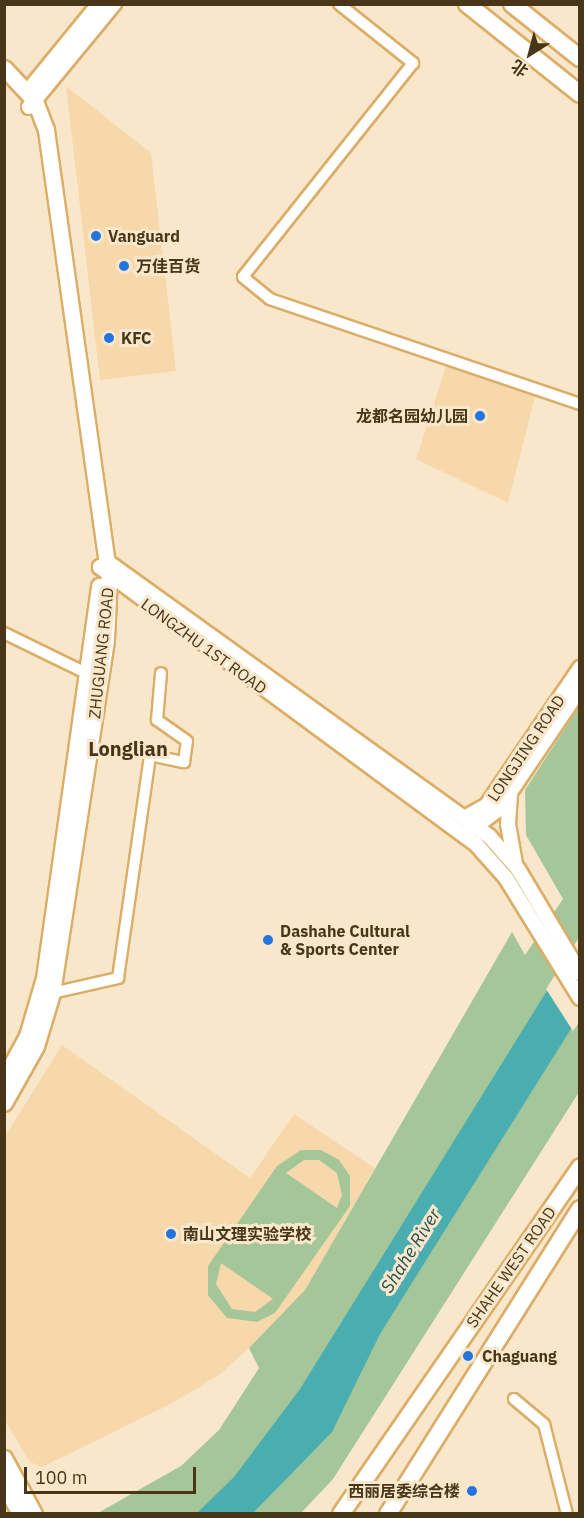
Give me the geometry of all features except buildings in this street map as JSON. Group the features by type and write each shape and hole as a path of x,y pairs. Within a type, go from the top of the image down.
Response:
{"main road":[{"path":"467,4 579,94"},
{"path":"512,4 579,58"},
{"path":"4,68 31,100"},
{"name":"ZHUGUANG ROAD","path":"4,1104 36,1046 52,993 106,640 106,569 31,100"},
{"name":"ZHUGUANG ROAD","path":"4,1078 27,1036 44,978 88,675 106,569"},
{"name":"SHAHE WEST ROAD","path":"341,1514 579,1168"},
{"name":"SHAHE WEST ROAD","path":"388,1514 579,1209"},
{"path":"4,1458 19,1508"},
{"path":"4,1484 19,1508"}],"street":[{"path":"31,100 99,4"},
{"path":"31,100 114,4"},
{"path":"339,4 413,63 243,277 270,299 579,404"},
{"name":"LONGZHU 1ST ROAD","path":"106,569 462,825 506,878 579,998"},
{"path":"4,633 88,675"},
{"name":"LONGJING ROAD","path":"462,825 479,813 492,799 579,668"},
{"path":"52,993 118,978 150,755 184,762 187,741 156,720 161,673"},
{"name":"LONGJING ROAD","path":"478,828 514,786 579,689"},
{"path":"514,786 507,824 518,870"},
{"name":"LONGZHU 1ST ROAD","path":"462,825 478,828 518,870 579,973"},
{"path":"514,1399 544,1424 567,1514"}],"shaded area":[{"name":"万佳百货","path":"66,86 151,153 176,371 100,380"},
{"name":"龙都名园幼儿园","path":"446,366 535,396 508,503 416,459"},
{"name":"南山文理实验学校","path":"62,1045 250,1178 294,1114 375,1168 305,1290 249,1348 219,1375 169,1405 42,1467 30,1462 5,1420 4,1138"}],"green space":[{"path":"579,707 579,1092 333,1479 301,1513 96,1514 181,1466 219,1430 259,1368 249,1348 305,1290 512,932 525,955 563,899 526,835 525,790"},
{"path":"301,1150 321,1150 339,1160 350,1176 350,1206 275,1313 257,1322 227,1318 208,1295 208,1266 277,1166","holes":["304,1160 319,1160 337,1173 342,1195 337,1208 286,1173","221,1263 273,1299 255,1312 232,1309 216,1284"]}],"water":[{"name":"Shahe River","path":"579,939 579,1016 380,1334 332,1432 253,1513 196,1514 234,1477 300,1389"}],"pier":[{"path":"580,936 580,1021 573,1031 546,989"}],"place":[{"name":"Vanguard","path":"96,236"},
{"name":"万佳百货","path":"124,266"},
{"name":"KFC","path":"109,338"},
{"name":"龙都名园幼儿园","path":"480,416"},
{"name":"Dashahe Cultural & Sports Center","path":"268,940"},
{"name":"南山文理实验学校","path":"171,1234"},
{"name":"Chaguang","path":"468,1356"},
{"name":"西丽居委综合楼","path":"472,1491"}],"district":[{"name":"Longlian","path":"128,748"}]}
